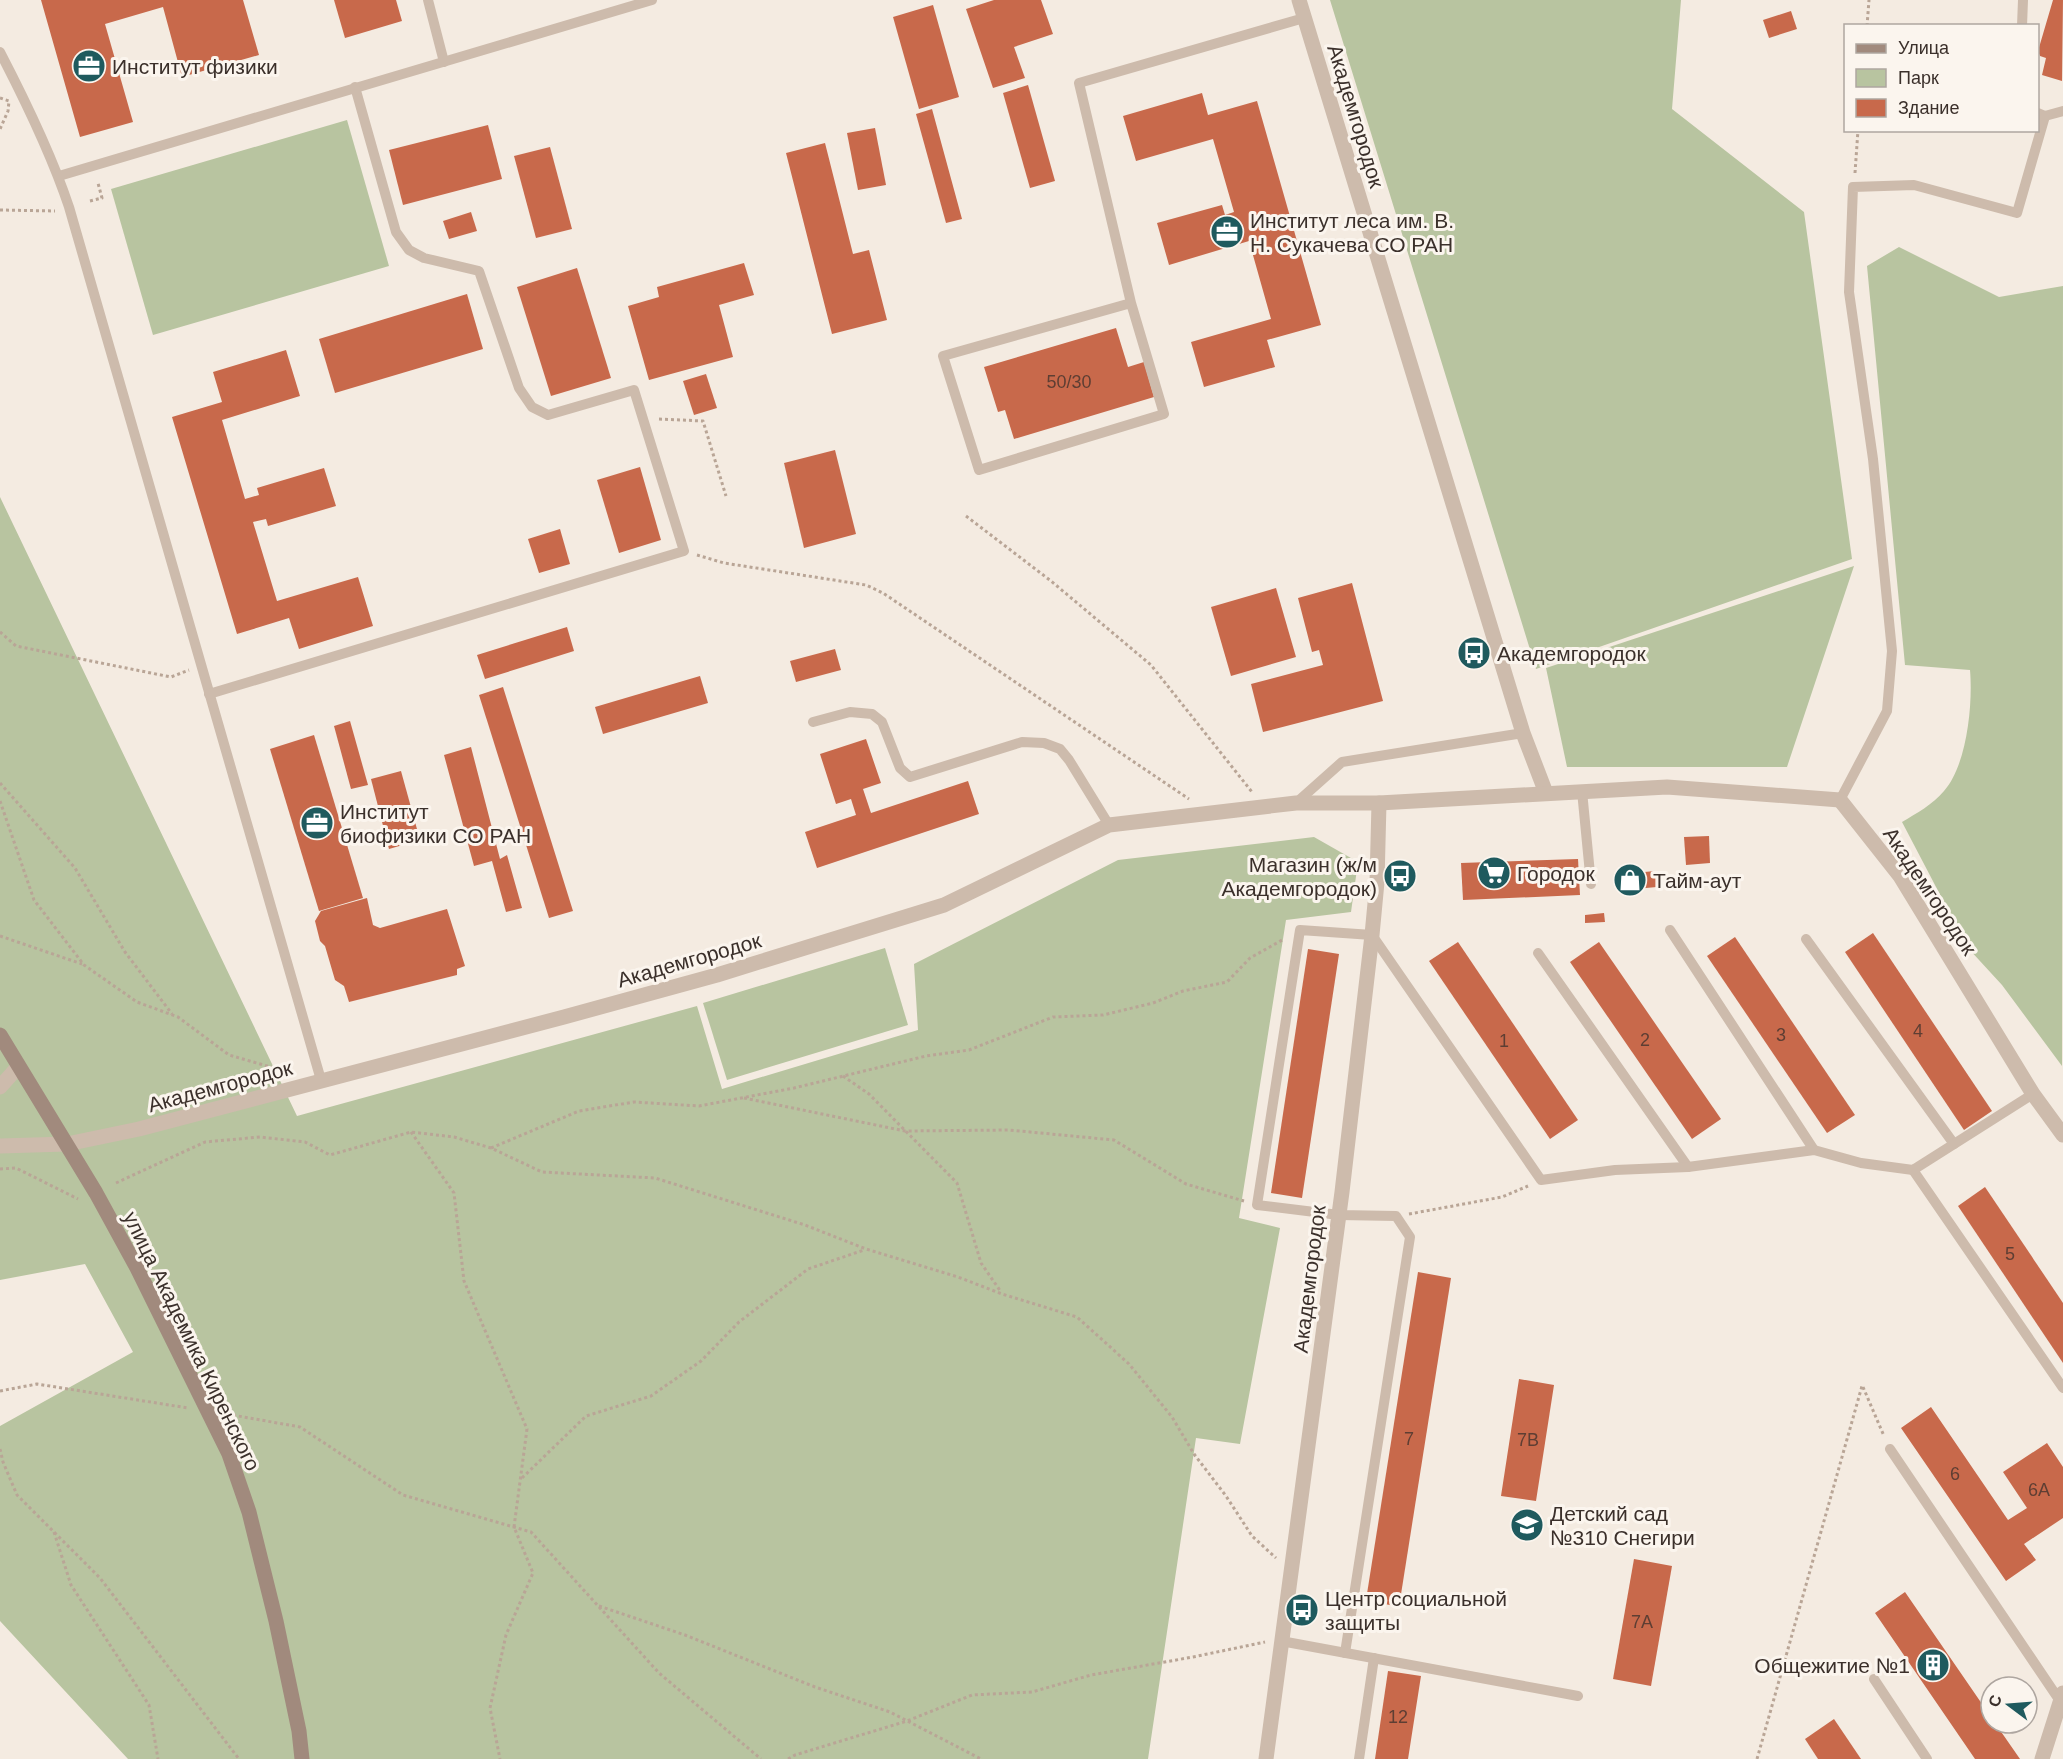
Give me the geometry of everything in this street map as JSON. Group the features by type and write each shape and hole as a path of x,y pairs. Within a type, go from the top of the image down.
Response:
{"main road":[{"name":"улица Академика Киренского","path":"0,1035 96,1193 137,1268 229,1454 249,1512 279,1632 299,1731 302,1759"}],"street":[{"name":"Академгородок","path":"1299,0 1523,733 1546,793"},
{"name":"Академгородок","path":"0,1146 67,1144 139,1129 717,975 944,905 1109,825 1296,802 1379,803 1667,787 1840,800 1900,876 2033,1095 2063,1135"},
{"name":"Академгородок","path":"1266,1759 1339,1215 1372,935 1377,882 1379,803"},
{"path":"0,1087 18,1067"},
{"path":"2042,1759 2062,1697"}],"lane":[{"path":"428,0 444,62"},
{"path":"59,176 652,0"},
{"path":"2022,24 2023,0"},
{"path":"1131,303 943,356 979,470 1164,414 1131,303 1079,83 1304,18"},
{"path":"0,52 22,94 59,176 321,1080"},
{"path":"209,694 684,551 634,390 548,414 532,407 519,388 479,271 424,258 409,250 396,232 355,87"},
{"path":"2041,115 2063,111"},
{"path":"1840,800 1887,711 1892,651 1874,459 1849,292 1853,187 1914,185 2017,213 2037,132"},
{"path":"813,722 850,712 872,714 882,722 900,768 910,777 929,773 1022,742 1044,743 1060,748 1109,825"},
{"path":"1296,802 1342,762 1523,733"},
{"path":"1582,791 1591,884"},
{"path":"1345,1653 1410,1237 1396,1216 1339,1215 1257,1206 1299,930 1372,935 1541,1180 1615,1170 1688,1167 1814,1150 1861,1163 1913,1170 2033,1095"},
{"path":"1670,930 1814,1150"},
{"path":"1806,939 1954,1144"},
{"path":"1538,953 1688,1167"},
{"path":"1913,1170 2063,1388"},
{"path":"1890,1449 2062,1697"},
{"path":"1281,1641 1578,1696"},
{"path":"1359,1759 1374,1658"},
{"path":"1874,1679 1927,1759"}],"path":[{"path":"1867,24 1869,0"},
{"path":"0,98 9,101 9,111 0,129"},
{"path":"1853,187 1858,132"},
{"path":"90,201 102,198 98,183"},
{"path":"0,210 55,211"},
{"path":"653,413 660,420 703,421 726,496"},
{"path":"966,516 1051,580 1151,665 1263,806"},
{"path":"684,551 724,563 866,585 883,593 1209,813"},
{"path":"0,632 16,646 105,664 171,677 191,670"},
{"path":"0,783 75,868 125,952 173,1015"},
{"path":"0,801 34,900 84,965"},
{"path":"491,1148 579,1111 634,1101 699,1106 742,1098 926,1056 969,1050 1053,1017 1103,1015 1153,1003 1183,991 1227,981 1250,958 1299,930"},
{"path":"0,936 84,965 137,1002 178,1017 229,1055 288,1072"},
{"path":"842,1076 869,1094 957,1183 981,1263 1002,1294"},
{"path":"742,1098 905,1131 1008,1130 1114,1140 1186,1184 1257,1206"},
{"path":"411,1132 454,1193 464,1281 527,1429 514,1527 533,1573 506,1635 489,1708 500,1759"},
{"path":"116,1183 205,1142 260,1137 305,1142 330,1155 411,1132 454,1137 491,1148 542,1172 655,1178 806,1225 866,1249 1077,1317 1129,1364 1172,1417 1194,1454 1226,1496 1252,1536 1291,1572"},
{"path":"0,1168 16,1168 78,1199"},
{"path":"1396,1216 1502,1197 1541,1180"},
{"path":"520,1480 586,1416 651,1396 701,1361 739,1322 808,1269 866,1249"},
{"path":"0,1391 37,1384 300,1427 402,1495 531,1532 660,1673 761,1759"},
{"path":"1757,1759 1862,1386 1890,1449"},
{"path":"0,1449 17,1495 100,1578 239,1759"},
{"path":"53,1532 71,1585 149,1705 158,1759"},
{"path":"598,1605 685,1635 815,1687 890,1712 981,1759"},
{"path":"788,1759 907,1721 972,1695 1032,1692 1092,1675 1193,1657 1265,1641 1281,1641"}],"green space":[{"path":"1330,0 1681,0 1672,109 1804,212 1852,559 1536,669"},
{"path":"347,120 389,266 153,335 111,189"},
{"path":"1899,247 1999,297 2063,286 2062,1066 2002,985 1968,948 1902,822 1934,800 1952,780 1967,734 1971,684 1970,670 1905,665 1867,266"},
{"path":"0,497 297,1116 697,1006 722,1089 918,1030 914,964 1118,860 1314,837 1358,862 1351,912 1286,920 1239,1218 1280,1228 1240,1444 1196,1438 1148,1759 128,1759 0,1621 0,1426 133,1352 85,1264 0,1280"},
{"path":"1854,566 1787,767 1567,767 1546,668"},
{"path":"885,948 908,1025 727,1080 703,1003"}],"building":[{"name":"Институт физики","path":"41,0 243,0 259,55 182,77 163,7 105,24 133,122 80,137"},
{"path":"334,0 396,0 402,21 345,38"},
{"path":"994,0 1041,0 1053,34 1014,47 1025,78 993,88 966,9"},
{"path":"2053,0 2063,0 2062,81 2042,75 2046,58 2040,56 2039,48"},
{"path":"933,5 959,97 919,109 893,17"},
{"path":"1791,11 1797,29 1769,38 1763,20"},
{"path":"1028,85 1055,181 1030,188 1003,93"},
{"name":"Институт леса им. В. Н. Сукачева СО РАН","path":"1202,93 1208,115 1257,101 1321,325 1267,340 1275,367 1204,387 1191,342 1271,319 1249,241 1169,265 1157,223 1222,205 1225,215 1234,212 1213,139 1136,161 1123,116"},
{"path":"932,109 962,219 946,223 916,114"},
{"path":"488,125 502,179 403,205 389,150"},
{"path":"875,128 886,185 858,190 847,133"},
{"path":"825,143 853,254 869,250 887,320 832,334 786,153"},
{"path":"550,147 572,229 536,238 514,156"},
{"path":"471,212 477,231 449,239 443,221"},
{"path":"744,263 754,295 719,305 733,357 649,380 628,306 659,297 657,287"},
{"path":"577,268 611,378 551,396 517,287"},
{"path":"467,294 483,349 335,393 319,339"},
{"path":"1116,328 1128,367 1144,362 1154,397 1014,439 1005,410 998,412 984,367"},
{"path":"286,350 300,396 222,420 245,499 259,495 257,488 324,468 336,506 268,526 266,519 253,522 277,601 358,577 373,626 299,649 289,618 237,634 172,417 222,402 213,372"},
{"path":"706,374 717,408 694,415 683,381"},
{"path":"835,450 856,534 804,548 784,463"},
{"path":"640,467 661,540 619,553 597,480"},
{"path":"560,529 570,564 539,573 528,539"},
{"path":"1352,583 1383,701 1263,732 1251,684 1323,665 1319,650 1312,652 1298,598"},
{"path":"1276,588 1296,657 1231,676 1211,607"},
{"path":"567,627 574,651 485,679 477,655"},
{"path":"835,649 841,670 796,682 790,661"},
{"path":"700,676 708,703 603,734 595,707"},
{"path":"503,687 573,911 549,918 479,695"},
{"path":"350,721 368,785 351,789 334,726"},
{"name":"Институт биофизики СО РАН","path":"314,735 363,898 319,911 270,749"},
{"path":"866,739 881,783 863,789 871,813 968,781 979,814 817,868 805,832 856,815 851,799 836,804 820,754"},
{"path":"471,747 500,859 507,855 522,908 506,912 492,861 474,866 444,755"},
{"path":"401,771 420,840 389,849 371,779"},
{"path":"1709,836 1710,863 1686,865 1684,837"},
{"path":"1578,859 1580,895 1463,900 1461,863"},
{"path":"1655,871 1657,887 1624,890 1623,874"},
{"path":"367,898 373,925 380,928 447,909 465,966 457,969 457,975 349,1002 344,986 335,980 315,921 321,911"},
{"path":"1604,913 1605,922 1585,923 1585,915"},
{"path":"1873,933 1992,1111 1964,1130 1845,952"},
{"path":"1735,937 1855,1115 1827,1133 1707,956"},
{"path":"1458,942 1578,1120 1550,1139 1429,961"},
{"path":"1599,942 1721,1119 1692,1139 1570,962"},
{"path":"1308,949 1339,954 1302,1198 1271,1193"},
{"path":"1985,1187 2063,1303 2063,1363 1958,1206"},
{"path":"1418,1272 1451,1278 1399,1607 1366,1600"},
{"path":"1519,1379 1554,1385 1536,1501 1501,1496"},
{"path":"1931,1407 2008,1520 2027,1508 2003,1472 2047,1443 2063,1467 2063,1518 2024,1544 2036,1560 2006,1581 1901,1428"},
{"path":"1634,1559 1672,1566 1651,1686 1613,1679"},
{"name":"Общежитие №1","path":"1905,1592 1979,1700 1979,1735 2003,1735 2020,1759 1975,1759 1875,1613"},
{"path":"1388,1671 1421,1676 1408,1759 1375,1759"},
{"path":"1834,1719 1861,1759 1818,1759 1805,1739"}],"place":[{"name":"Институт физики","path":"89,66"},
{"name":"Институт леса им. В. Н. Сукачева СО РАН","path":"1227,232"},
{"name":"Академгородок","path":"1474,653"},
{"name":"Институт биофизики СО РАН","path":"317,823"},
{"name":"Городок","path":"1494,873"},
{"name":"Магазин (ж/м Академгородок)","path":"1400,876"},
{"name":"Тайм-аут","path":"1630,880"},
{"name":"Детский сад №310 Снегири","path":"1527,1525"},
{"name":"Центр социальной защиты","path":"1302,1610"},
{"name":"Общежитие №1","path":"1933,1665"}]}
